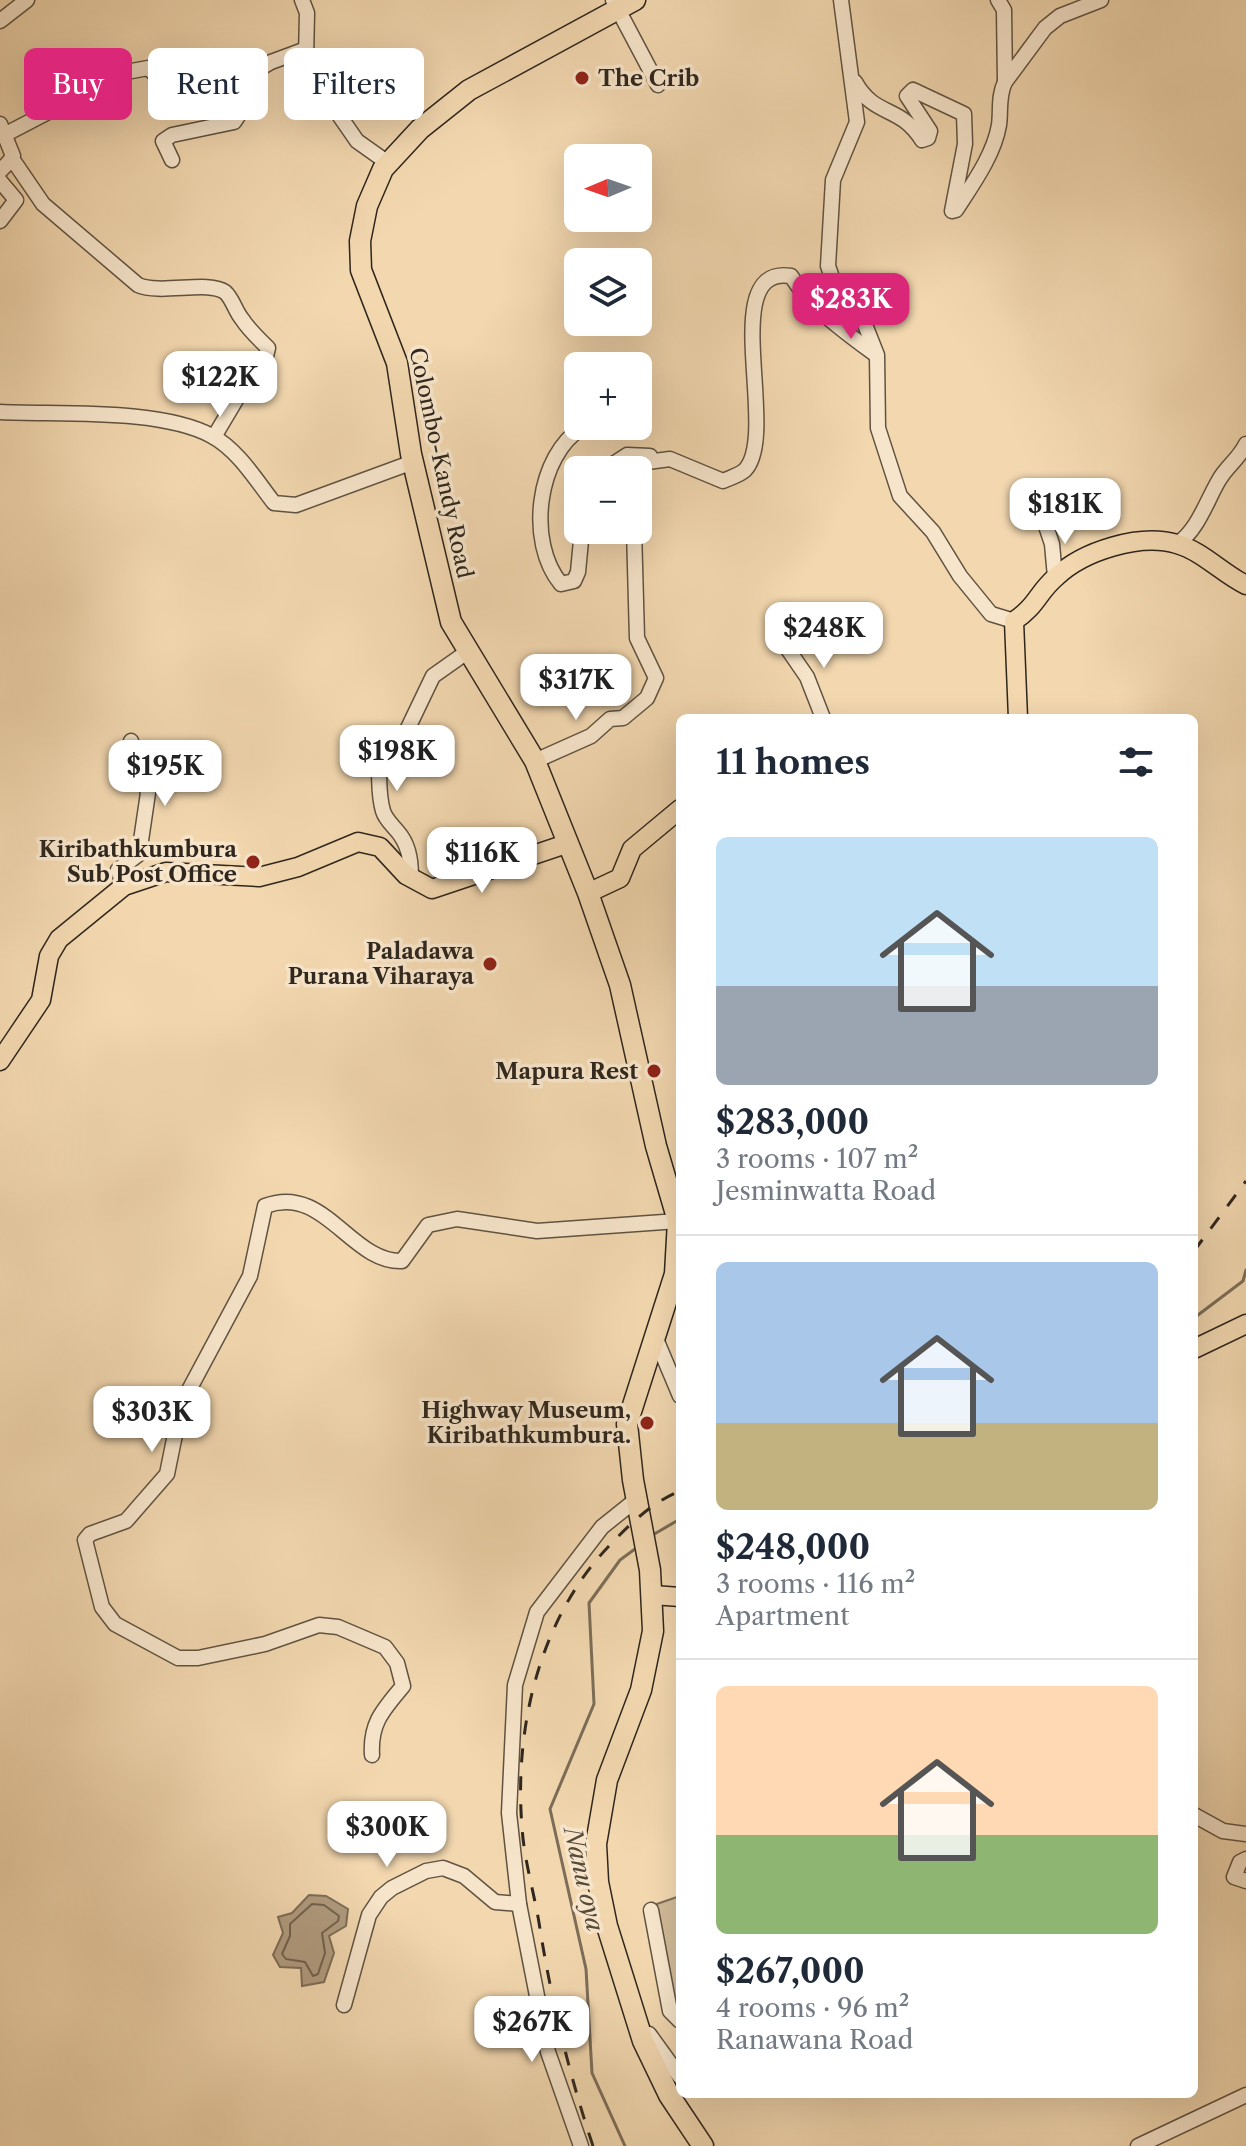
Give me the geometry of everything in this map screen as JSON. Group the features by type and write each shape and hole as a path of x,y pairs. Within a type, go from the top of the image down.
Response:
{"highway":[{"name":"Colombo-Kandy Road","path":"635,0 615,6 469,90 420,129 388,163 367,206 360,241 361,270 397,363 413,462 451,622 535,761 588,893 620,985 656,1146 676,1214"},
{"name":"Colombo-Kandy Road","path":"676,1256 675,1274 627,1424 650,1570 653,1631 641,1690 607,1780 596,1844 598,1882 623,1980 643,2041 669,2095 703,2146"}],"main road":[{"path":"1018,714 1014,621 1033,609 1055,577 1093,554 1137,542 1177,544 1246,585"},
{"path":"588,893 620,878 632,849 676,812"},
{"path":"0,1061 41,1000 49,956 59,939 124,886 166,872 259,877 298,867 358,842 380,847 405,873 432,889 566,844"},
{"path":"1198,1347 1246,1324"},
{"path":"653,1595 676,1597"}],"street":[{"path":"0,21 27,0"},
{"path":"302,0 307,13 306,48"},
{"path":"841,0 857,122 833,180 828,266 836,289 864,322 877,355 878,428 900,496 933,532 960,576 991,614 1014,621"},
{"path":"849,71 866,101 910,120 922,140 928,138 930,131 910,104 907,96 913,90 964,114 965,144 952,211 956,210 974,182 999,127 1005,82 1004,10 998,0"},
{"path":"1005,82 1045,28 1060,16 1101,0"},
{"path":"615,6 658,85"},
{"path":"5,166 13,156 3,129 24,120"},
{"path":"172,160 163,141 172,135 235,120"},
{"path":"342,120 357,141 388,163"},
{"path":"5,166 15,163 43,204 138,285 153,292 176,287 187,290 218,288 229,295 241,318 268,348 263,369 246,383 214,437"},
{"path":"0,181 16,200 0,221"},
{"path":"652,457 670,459 723,481 744,470 756,448 758,424 750,313 758,290 769,279 782,274 791,276 802,293 829,318 877,355"},
{"path":"0,412 180,422 214,437 241,461 274,503 296,505 413,462"},
{"path":"567,440 557,448 543,488 545,547 554,575 561,584 574,581 581,544"},
{"path":"1177,544 1205,508 1221,476 1237,461 1246,444"},
{"path":"652,461 670,459"},
{"path":"1052,488 1043,517 1052,544 1055,577"},
{"path":"535,761 591,736 610,719 623,718 647,698 656,678 637,638 634,544"},
{"path":"783,642 807,677 821,714"},
{"path":"382,765 398,749 433,676 467,652"},
{"path":"124,886 118,870 139,854 148,793 146,786 136,781 131,771 131,741"},
{"path":"350,741 377,754 382,765 378,792 384,816 403,838 411,859 405,873"},
{"path":"372,1755 371,1736 375,1719 403,1686 397,1663 385,1647 338,1627 319,1625 265,1644 198,1658 178,1658 115,1624 102,1607 85,1540 90,1534 126,1521 167,1474 181,1405 250,1276 265,1206 283,1199 306,1206 385,1262 402,1261 428,1225 457,1219 537,1231 676,1221"},
{"path":"656,1339 676,1386"},
{"path":"581,2146 548,2052 519,1904 509,1799 515,1685 522,1653 537,1612 602,1527 637,1499"},
{"path":"1198,1817 1223,1831 1246,1834"},
{"path":"1246,1859 1240,1862 1234,1877 1246,1881"},
{"path":"344,2005 369,1915 392,1888 426,1871 443,1868 464,1876 495,1902 519,1904"},
{"path":"651,1910 670,2011 676,2017"},
{"path":"623,1980 654,2044 676,2072"},
{"path":"1138,2146 1246,2095"}],"shaded area":[{"path":"676,1897 676,2011 674,2010 654,1905"}],"water":[{"path":"309,1895 326,1896 348,1909 346,1926 329,1936 334,1953 324,1982 302,1986 301,1968 280,1967 273,1955 283,1933 278,1917 292,1913"}],"waterway":[{"name":"Nanu oya","path":"1198,1315 1243,1281 1246,1270"},
{"name":"Nanu oya","path":"651,1536 676,1521"},
{"name":"Nanu oya","path":"625,2146 592,2073 586,1969 550,1809 594,1704 589,1603 620,1560 639,1546"}],"railway":[{"path":"1198,1246 1246,1181"},
{"path":"593,2146 556,2011 525,1852 522,1752 536,1677 565,1607 585,1575 609,1546 633,1522 676,1493"}],"place":[{"name":"The Crib","path":"582,78"},
{"name":"Kiribathkumbura Sub Post Office","path":"253,862"},
{"name":"Paladawa Purana Viharaya","path":"490,964"},
{"name":"Mapura Rest","path":"654,1071"},
{"name":"Highway Museum, Kiribathkumbura.","path":"647,1423"}]}
